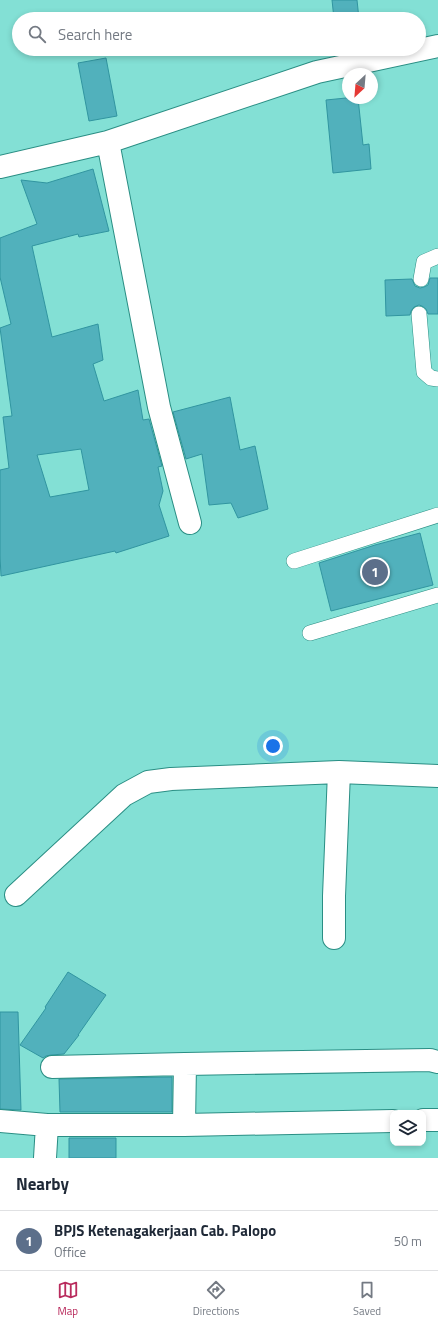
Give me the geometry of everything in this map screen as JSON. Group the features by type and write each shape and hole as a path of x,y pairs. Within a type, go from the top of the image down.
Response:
{"street":[{"path":"426,49 438,46"},
{"path":"0,167 108,142 317,72 391,56"},
{"path":"108,142 159,407 190,523"},
{"path":"16,895 124,795 148,782 171,779 339,772 438,776"},
{"path":"334,938 334,896 339,772"},
{"path":"52,1067 430,1060 438,1062"},
{"path":"184,1125 185,1064"},
{"path":"426,1120 438,1120"},
{"path":"0,1122 47,1125 184,1125 390,1121"},
{"path":"45,1158 47,1125"}],"lane":[{"path":"421,279 424,262 438,256"},
{"path":"419,314 424,372 431,378 438,378"},
{"path":"294,561 438,515"},
{"path":"310,633 438,595"}],"building":[{"path":"332,0 357,0 358,12 333,12"},
{"path":"106,58 117,116 89,121 78,63"},
{"path":"342,98 342,104 359,104 363,145 369,144 371,169 333,173 326,100"},
{"path":"93,169 109,231 79,237 78,234 32,246 52,337 98,324 103,360 93,364 104,401 138,390 143,420 149,419 162,466 158,467 163,491 159,505 169,536 116,553 115,551 1,576 0,470 9,468 3,417 12,416 0,328 11,324 0,277 0,238 37,224 21,180 47,183","holes":["81,449 89,490 50,497 37,455"]},
{"path":"430,278 438,278 438,314 428,314 426,309 419,305 414,307 410,315 386,316 385,280 412,279 415,286 420,288 428,285"},
{"path":"230,397 240,450 255,446 268,509 238,518 231,503 209,505 202,454 186,459 173,412"},
{"path":"420,533 433,585 331,611 319,563 375,545"},
{"path":"68,972 106,995 79,1035 64,1054 51,1055 43,1058 20,1045 46,1008 45,1007"},
{"path":"0,1012 18,1012 21,1110 0,1109"},
{"path":"172,1077 172,1112 60,1112 59,1079"},
{"path":"69,1138 116,1138 116,1158 69,1158"}],"place":[{"name":"BPJS Ketenagakerjaan Cab. Palopo","path":"375,572"}]}
